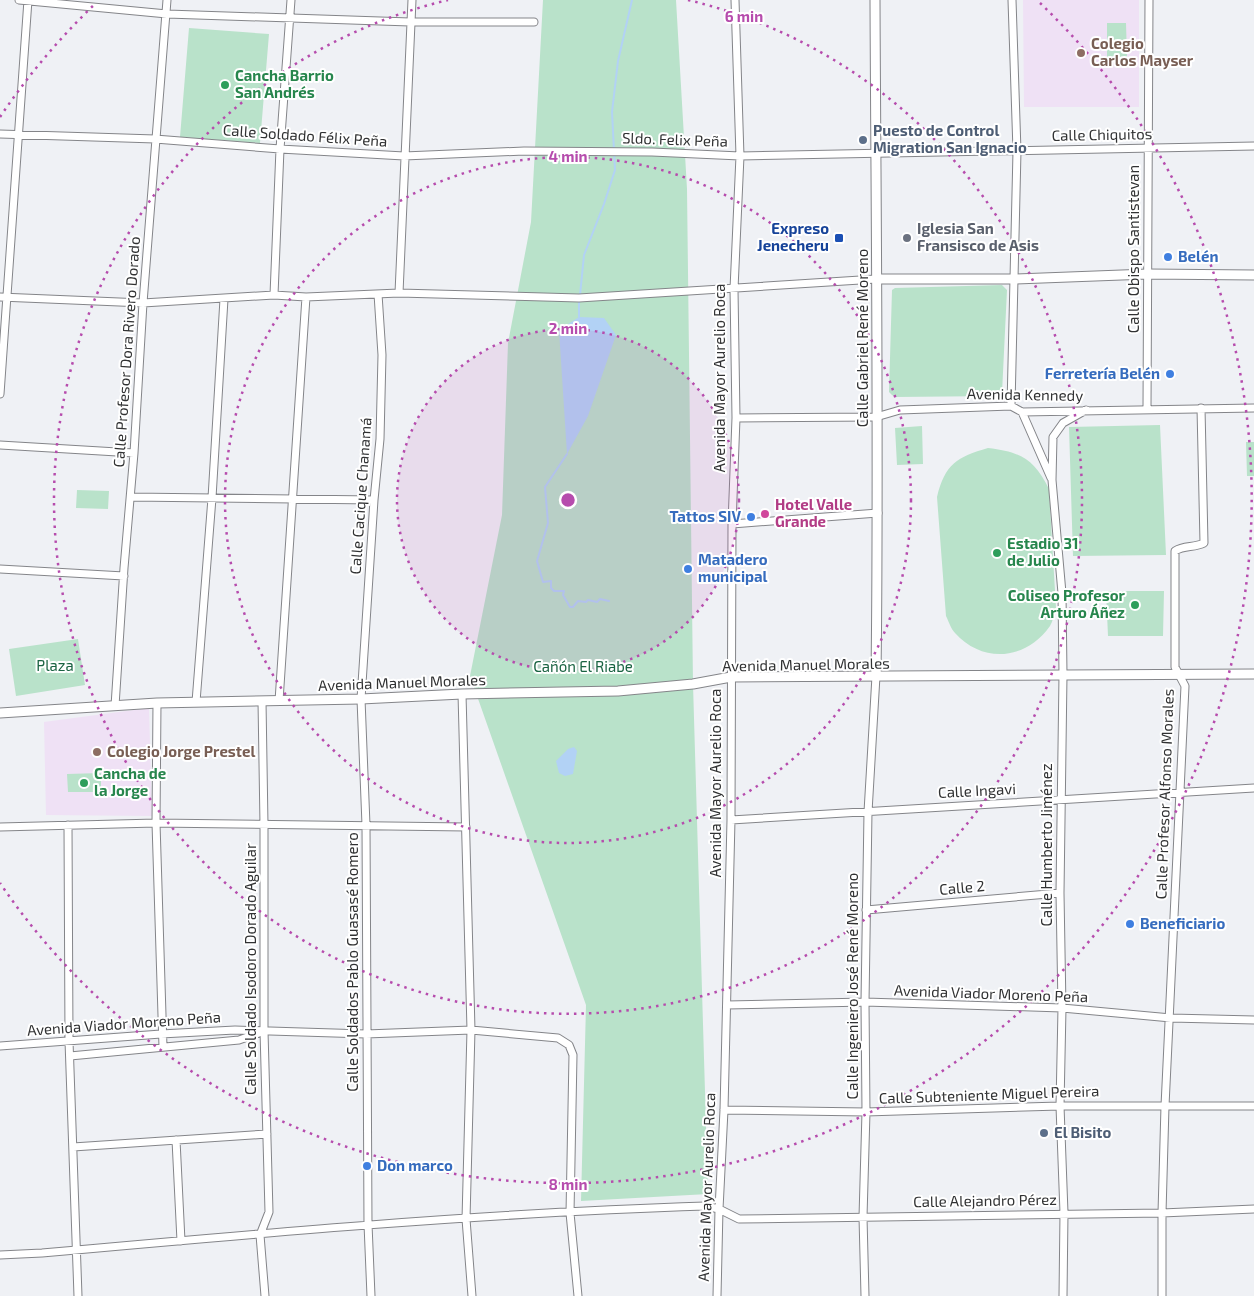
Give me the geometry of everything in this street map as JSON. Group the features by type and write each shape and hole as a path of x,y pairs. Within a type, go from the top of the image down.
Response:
{"street":[{"path":"19,0 167,14 410,22 534,22"},
{"path":"0,394 4,297 28,0"},
{"name":"Calle Profesor Dora Rivero Dorado","path":"115,706 155,139 167,0"},
{"path":"274,295 280,149 291,0"},
{"path":"399,293 412,0"},
{"name":"Avenida Mayor Aurelio Roca","path":"717,1296 724,1110 731,820 732,524 736,418 734,289 740,156 735,0"},
{"name":"Calle Gabriel René Moreno","path":"875,0 878,513 876,676"},
{"path":"1011,406 1017,151 1012,0"},
{"name":"Calle Obispo Santistevan","path":"1147,409 1149,0"},
{"name":"Calle Soldado Félix Peña","path":"0,134 155,139 404,156 524,151 609,152"},
{"name":"Calle Chiquitos","path":"740,156 1254,146"},
{"name":"Sldo. Felix Peña","path":"609,152 740,156"},
{"path":"4,297 143,304 274,295 306,297 399,293 579,298 876,280 1015,279 1148,274 1254,274"},
{"name":"Calle Cacique Chanamá","path":"361,700 374,500 380,439 382,356 378,294"},
{"path":"278,701 306,297"},
{"path":"196,702 212,498 224,299"},
{"name":"Avenida Kennedy","path":"736,418 876,417 900,410 1011,406 1022,412 1254,408"},
{"name":"Calle Profesor Alfonso Morales","path":"1162,1296 1165,1106 1171,1018 1179,792 1185,686 1175,667 1175,551 1181,547 1198,546 1204,543 1201,408"},
{"name":"Calle Humberto Jiménez","path":"1063,1296 1064,1213 1060,1106 1062,1008 1060,893 1063,675 1062,593 1052,480 1054,438 1063,423 1086,410"},
{"path":"1022,412 1052,480"},
{"path":"0,445 134,453"},
{"path":"131,497 374,500"},
{"path":"732,524 878,513"},
{"path":"0,569 124,576"},
{"name":"Avenida Manuel Morales","path":"0,713 156,703 361,700 462,694 618,691 693,684 731,678 1254,674"},
{"name":"Calle Ingeniero José René Moreno","path":"865,1296 863,1217 866,1112 866,910 868,812 876,676"},
{"path":"462,694 471,1030 466,1219 472,1296"},
{"name":"Calle Soldados Pablo Guasasé Romero","path":"361,700 366,826 368,1224 371,1296"},
{"name":"Calle Soldado Isodoro Dorado Aguilar","path":"260,1235 269,1212 264,1031 262,701"},
{"path":"156,703 156,823 161,1034 163,1047"},
{"name":"Calle Ingavi","path":"731,820 1254,788"},
{"path":"0,826 156,823 466,827"},
{"path":"68,825 69,1040 78,1296"},
{"name":"Calle 2","path":"866,910 1060,893"},
{"name":"Avenida Viador Moreno Peña","path":"727,1005 865,1002 1062,1008 1171,1018 1254,1020"},
{"name":"Avenida Viador Moreno Peña","path":"0,1046 161,1034 235,1030 264,1031"},
{"path":"264,1031 366,1034 471,1030 558,1038 569,1045 573,1055 570,1212 578,1296"},
{"name":"Avenida Viador Moreno Peña","path":"70,1056 239,1040 264,1031"},
{"name":"Calle Subteniente Miguel Pereira","path":"724,1110 866,1112 1060,1106 1254,1106"},
{"path":"73,1148 267,1134"},
{"path":"176,1140 181,1241"},
{"name":"Calle Alejandro Pérez","path":"0,1255 260,1235 368,1224 602,1209 705,1206 719,1209 739,1219 1254,1209"},
{"path":"260,1235 265,1296"}],"shaded area":[{"name":"Colegio Carlos Mayser","path":"1023,0 1139,0 1139,107 1024,107"},
{"name":"Colegio Jorge Prestel","path":"149,708 152,816 46,815 44,722"}],"green space":[{"name":"Cañón El Riabe","path":"543,0 676,0 687,189 693,684 708,1194 581,1201 586,1005 470,676 502,515 508,343 531,222"},
{"path":"1107,23 1126,23 1127,57 1107,57"},
{"name":"Cancha Barrio San Andrés","path":"189,28 269,34 260,143 180,137"},
{"path":"1002,285 1007,290 1002,393 998,396 895,397 889,392 892,290 895,288"},
{"path":"1160,425 1166,555 1073,556 1069,427"},
{"path":"922,426 923,464 897,465 895,428"},
{"path":"1246,442 1254,442 1254,476 1247,476"},
{"name":"Estadio 31 de Julio","path":"988,448 1009,452 1025,459 1038,470 1049,489 1056,608 1053,620 1040,637 1029,646 1004,654 978,650 966,643 951,627 946,616 937,497 948,469 960,459"},
{"path":"77,490 109,491 108,509 76,508"},
{"name":"Coliseo Profesor Arturo Áñez","path":"1106,591 1164,591 1163,636 1108,636"},
{"name":"Plaza","path":"78,639 85,685 16,696 9,649"},
{"name":"Cancha de la Jorge","path":"101,773 101,792 68,792 67,774"}],"water":[{"path":"579,317 604,318 616,335 588,416 567,454 559,330"},
{"path":"574,747 577,751 573,774 565,776 559,773 556,761 568,749"}],"waterway":[{"path":"580,295 584,255 615,170 612,112 618,61 632,0"},
{"path":"579,299 579,317"},
{"path":"567,454 545,487 548,523 537,561 543,582 551,581 551,588 554,591 564,591 563,595 570,607 573,607 578,601 586,602 588,600 597,602 600,599 609,601"}],"place":[{"name":"Colegio Carlos Mayser","path":"1081,53"},
{"name":"Cancha Barrio San Andrés","path":"225,85"},
{"name":"Puesto de Control Migration San Ignacio","path":"863,140"},
{"name":"Expreso Jenecheru","path":"839,238"},
{"name":"Iglesia San Fransisco de Asis","path":"907,238"},
{"name":"Belén","path":"1168,257"},
{"name":"Ferretería Belén","path":"1170,374"},
{"name":"Hotel Valle Grande","path":"765,514"},
{"name":"Tattos SIV","path":"751,517"},
{"name":"Estadio 31 de Julio","path":"997,553"},
{"name":"Matadero municipal","path":"688,569"},
{"name":"Coliseo Profesor Arturo Áñez","path":"1135,605"},
{"name":"Colegio Jorge Prestel","path":"97,752"},
{"name":"Cancha de la Jorge","path":"84,783"},
{"name":"Beneficiario","path":"1130,924"},
{"name":"El Bisito","path":"1044,1133"},
{"name":"Don marco","path":"367,1166"}]}
